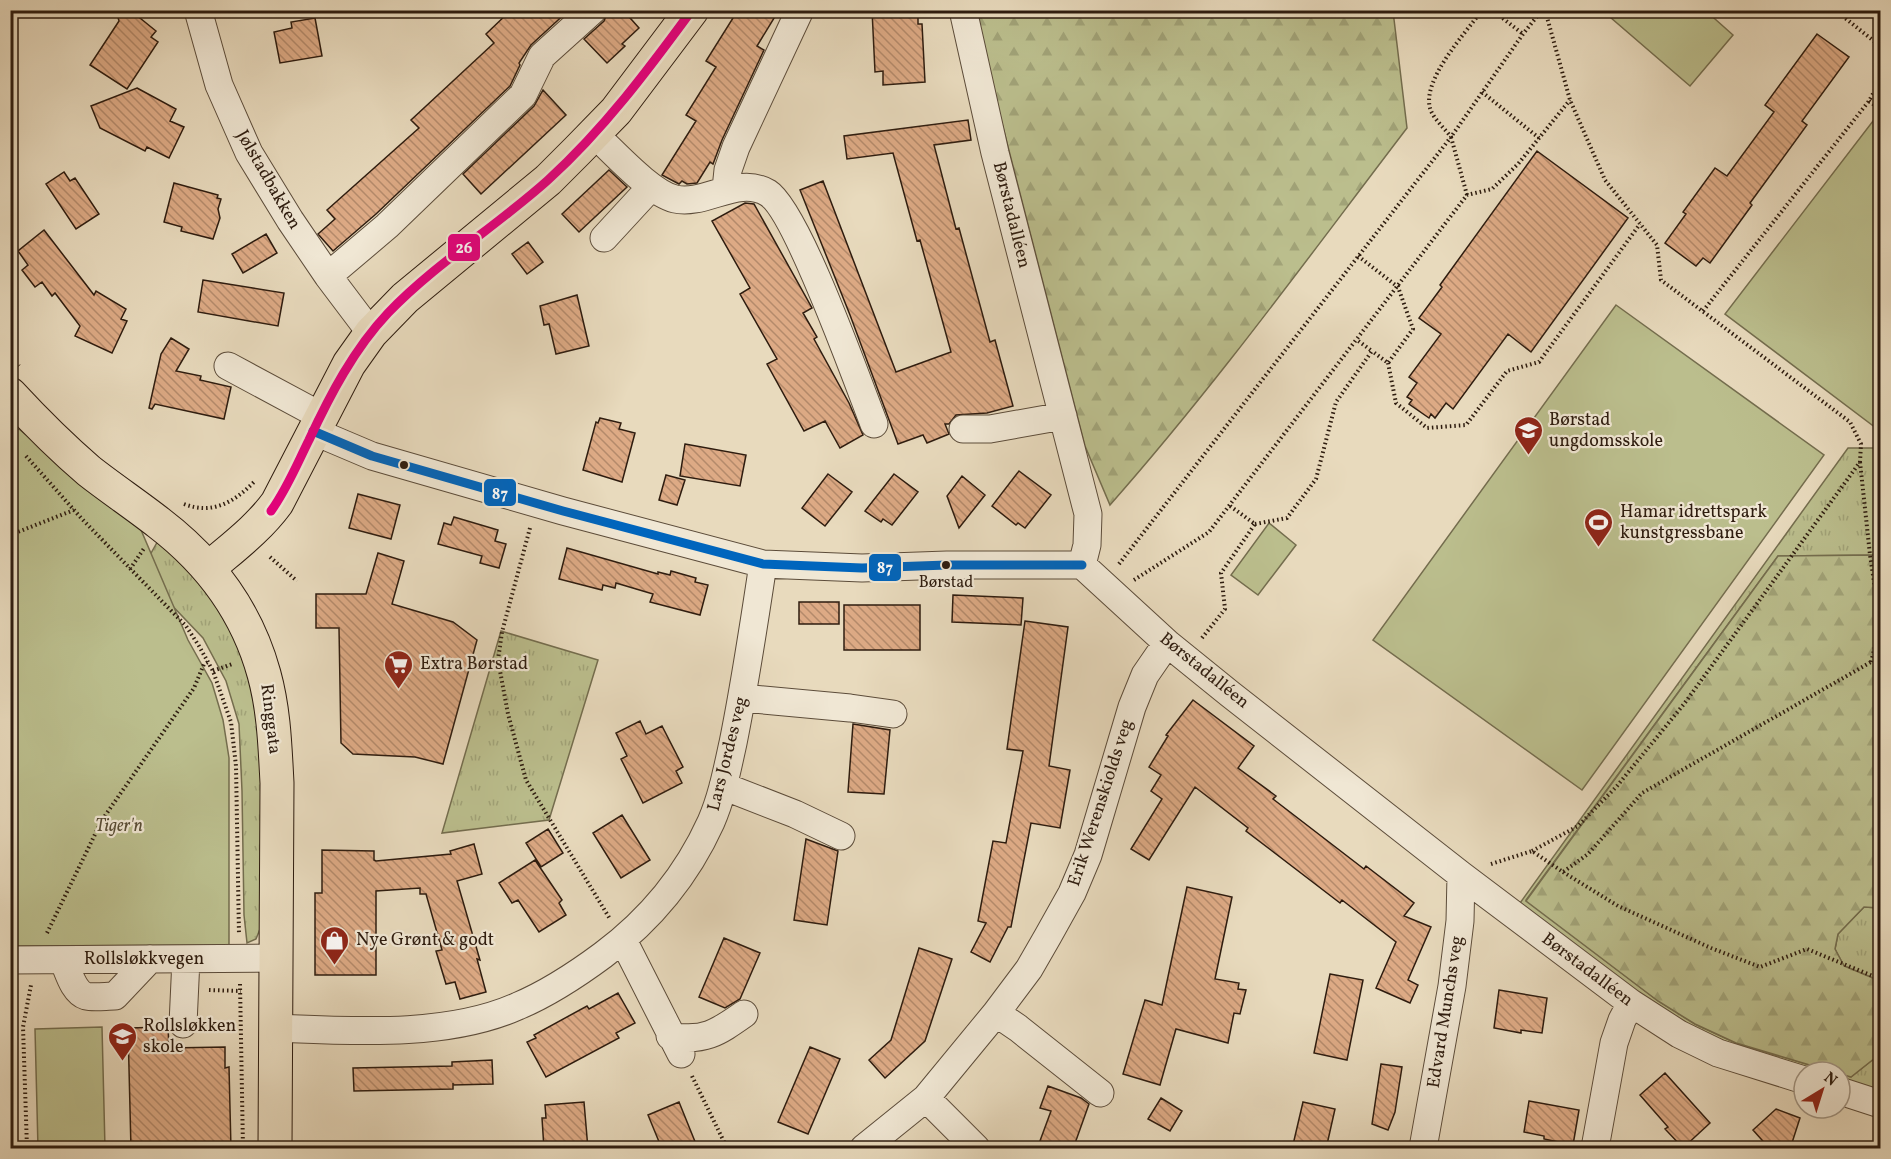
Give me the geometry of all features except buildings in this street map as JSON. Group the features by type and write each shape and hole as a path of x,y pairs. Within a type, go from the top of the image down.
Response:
{"main road":[{"path":"208,568 268,515 285,489 349,364 388,313 445,263 548,180 594,134 642,77 692,10"},
{"name":"Ringgata","path":"10,394 48,434 90,471 187,546 208,568 240,613 258,656 270,699 274,724 277,783 278,958 275,1028 275,1149"}],"street":[{"name":"Jølstadbakken","path":"198,10 219,85 249,153 290,220 371,333"},
{"path":"328,276 387,226 523,95 542,56 593,10"},
{"path":"726,189 728,170 736,147 800,10"},
{"name":"Børstadalléen","path":"963,10 995,153 1088,514 1085,555 1167,643 1461,875 1631,1003 1679,1034 1718,1053 1792,1076"},
{"path":"594,134 651,187 674,199 692,200 726,189 752,188 768,194 785,213 812,269 874,424"},
{"path":"604,238 651,187"},
{"path":"228,366 372,456 763,564 862,568 947,565 1085,555"},
{"path":"963,429 990,429 1063,416"},
{"name":"Lars Jordes veg","path":"275,1028 386,1031 475,1020 515,1008 551,991 623,940 645,919 678,879 712,821 723,786 742,698 763,564"},
{"name":"Erik Werenskiolds veg","path":"864,1149 926,1098 1029,969 1072,893 1088,855 1132,707 1145,675 1167,643"},
{"path":"742,698 893,714"},
{"path":"723,786 795,814 841,836"},
{"name":"Edvard Munchs veg","path":"1423,1149 1452,986 1460,921 1461,875"},
{"path":"623,940 676,1045 707,1037 744,1014"},
{"name":"Rollsløkkvegen","path":"10,960 278,958"},
{"path":"53,960 80,992 87,996 115,996 150,959"},
{"path":"183,1024 186,959"},
{"path":"1595,1149 1614,1043 1631,1003"},
{"path":"996,1013 1100,1093"},
{"path":"1852,1095 1881,1104"},
{"path":"926,1098 976,1149"}],"path":[{"path":"1467,195 1451,137 1431,110 1430,92 1437,72 1482,10"},
{"path":"1492,10 1523,34"},
{"path":"1085,555 1120,565 1451,137 1523,34 1544,10"},
{"path":"1544,10 1570,100 1605,180 1657,245 1661,280 1850,422 1861,444 1860,462 1870,555 1881,622"},
{"path":"1835,10 1881,46"},
{"path":"1703,311 1869,101 1881,81"},
{"path":"1482,92 1539,138"},
{"path":"1133,580 1209,532 1467,195 1492,189 1518,164 1570,100"},
{"path":"1869,101 1881,109"},
{"path":"1357,340 1388,363 1396,403 1427,428 1467,425 1507,371 1539,362 1640,224"},
{"path":"1358,256 1398,287 1413,329 1388,363"},
{"path":"1200,641 1225,609 1221,573 1255,524 1287,518 1316,479 1336,402 1372,351"},
{"path":"22,452 186,626 218,682 231,722 236,766 243,1149"},
{"path":"1490,864 1532,851 1578,826 1617,786 1684,705 1860,462"},
{"path":"537,503 502,632 498,660 508,714 526,780 623,940"},
{"path":"1230,506 1255,524"},
{"path":"10,535 74,509"},
{"path":"130,569 146,544"},
{"path":"270,557 297,581"},
{"path":"1871,662 1881,627"},
{"path":"1563,872 1588,854 1642,793 1871,662 1881,660"},
{"path":"27,1149 23,1027 34,973 53,960 43,942 102,820 194,688 204,664 208,662"},
{"path":"1532,851 1618,906 1760,967 1808,949 1881,979"},
{"path":"185,989 240,992 251,990"},
{"path":"676,1045 727,1149"}],"green space":[{"path":"976,11 1393,11 1407,128 1225,366 1110,505 1085,446 977,26"},
{"path":"1603,11 1706,11 1733,35 1690,86"},
{"path":"1873,121 1880,126 1880,431 1725,314"},
{"name":"Hamar idrettspark kunstgressbane","path":"1616,305 1824,455 1582,790 1373,640"},
{"name":"Tiger'n","path":"19,429 141,530 188,640 212,683 223,720 229,758 229,945 11,946 10,431"},
{"path":"1848,448 1878,448 1880,450 1880,555 1778,556 1526,900 1658,1001 1695,1024 1736,1043 1793,1060 1792,1064 1729,1043 1691,1027 1645,998 1520,903"},
{"path":"1269,523 1296,545 1258,595 1231,575"},
{"path":"159,539 201,580 227,617 258,703 263,776 260,929 256,939 247,943 244,915 239,724 226,681 203,638 164,597 150,555"},
{"path":"1880,555 1880,908 1864,907 1838,934 1835,949 1844,966 1880,981 1880,1054 1852,1076 1852,1060 1793,1060 1736,1043 1695,1024 1658,1001 1526,901 1778,556"},
{"path":"501,631 598,660 549,820 442,833"},
{"path":"1864,907 1880,908 1880,981 1844,966 1835,949 1838,934"},
{"path":"102,1027 105,1148 38,1148 35,1029"},
{"path":"1880,1054 1880,1094 1852,1084 1852,1076"}],"transit line":[{"name":"26","path":"271,511 287,485 334,390 376,327 426,278 528,197 568,161 624,98 692,10"},
{"name":"87","path":"313,431 372,456 563,511 763,564 862,568 947,565 1082,565"}],"place":[{"name":"Børstad ungdomsskole","path":"1528,456"},
{"name":"Hamar idrettspark kunstgressbane","path":"1599,548"},
{"name":"Børstad","path":"946,565"},
{"name":"Extra Børstad","path":"399,690"},
{"name":"Nye Grønt & godt","path":"335,966"},
{"name":"Rollsløkken skole","path":"122,1062"}]}
